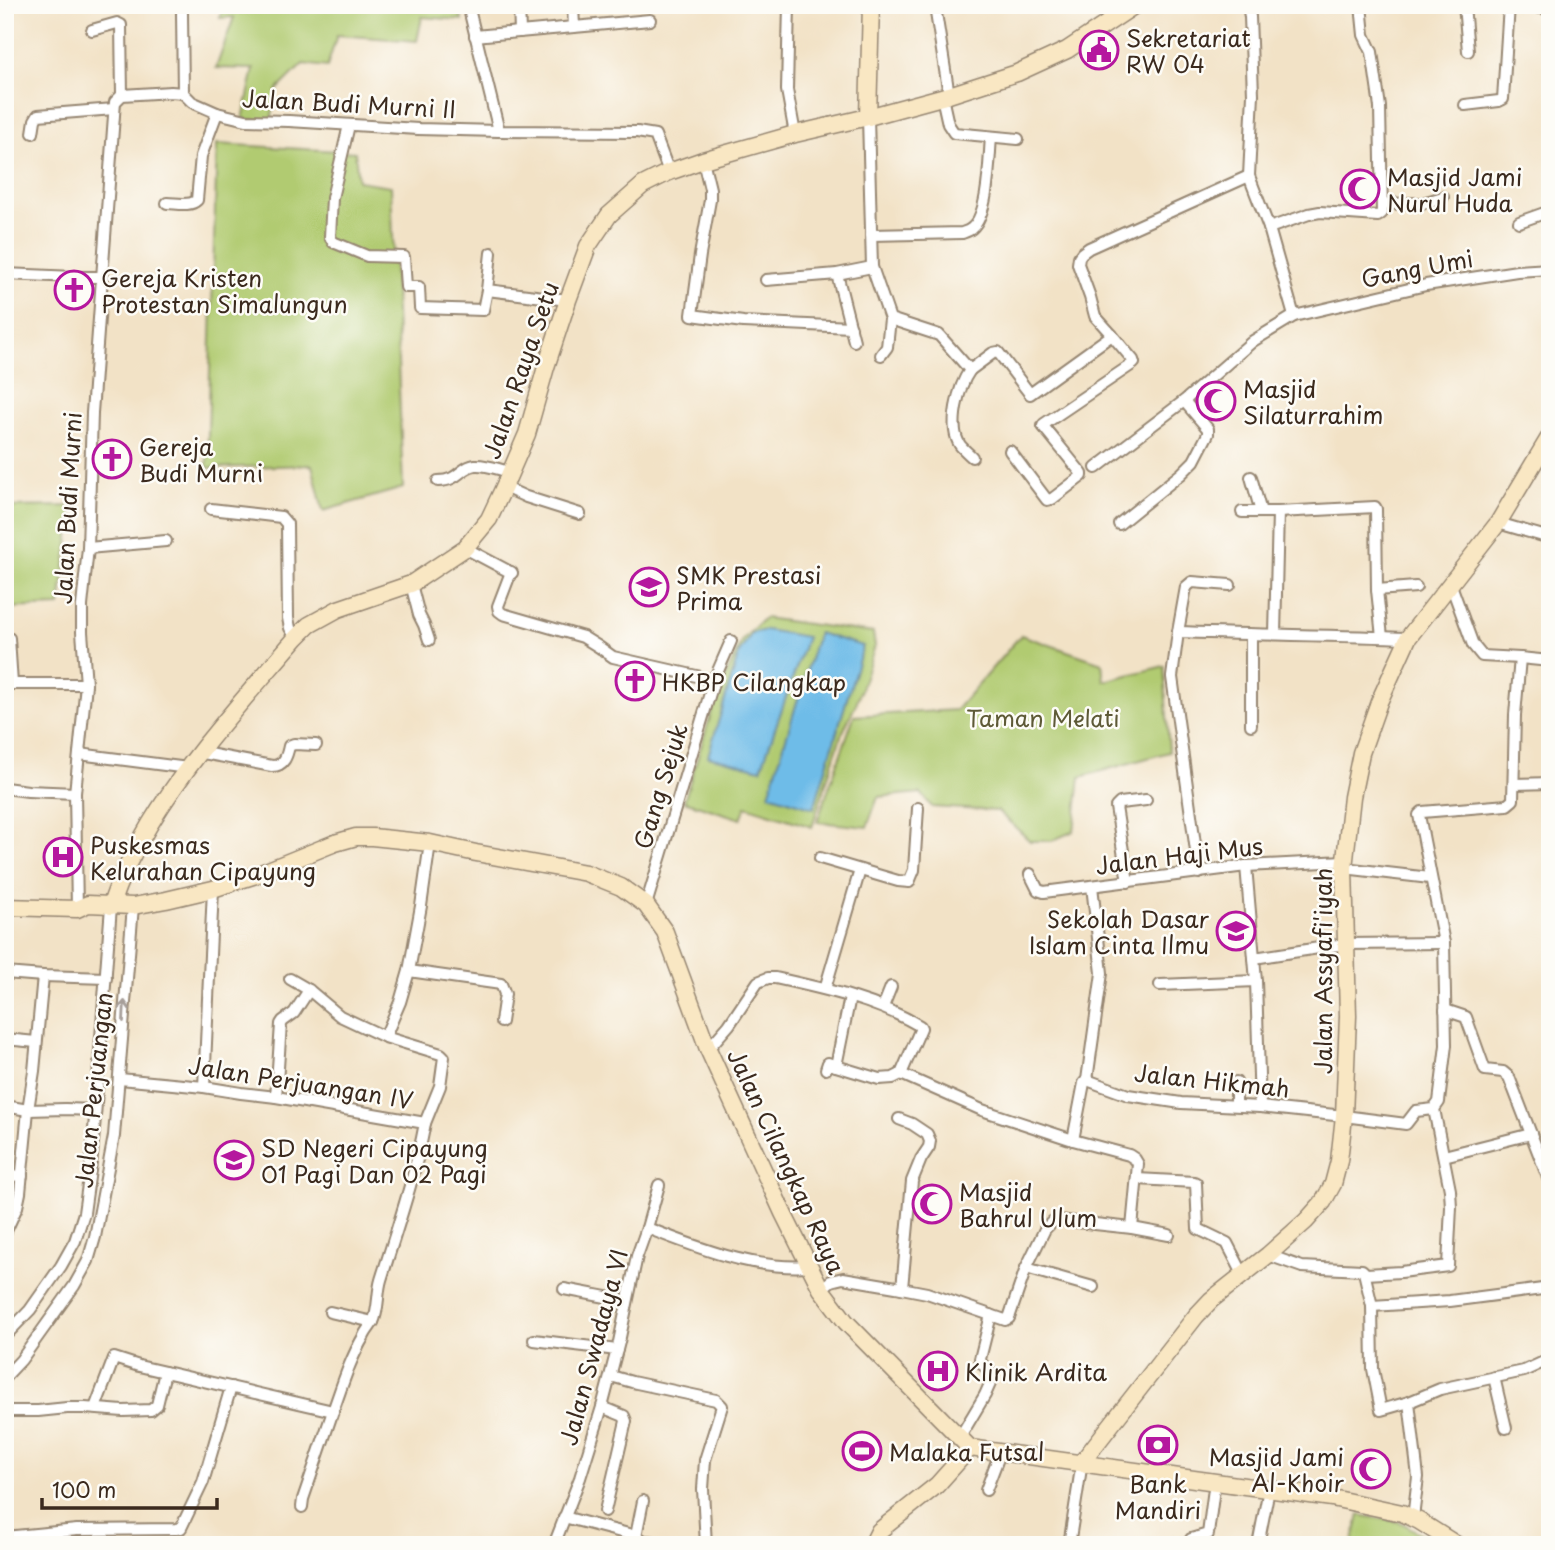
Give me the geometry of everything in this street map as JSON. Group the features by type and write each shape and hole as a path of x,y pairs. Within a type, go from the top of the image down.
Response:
{"street":[{"path":"468,5 499,131"},
{"path":"519,5 520,32"},
{"path":"573,5 574,27"},
{"path":"789,5 787,90 795,134"},
{"path":"871,5 868,117 872,267 890,319 887,347 881,355"},
{"name":"Jalan Raya Setu","path":"111,906 116,888 139,842 163,802 198,752 296,638 309,625 338,609 411,584 465,548 489,519 527,434 546,366 588,246 609,215 643,185 703,160 945,96 1017,73 1067,50 1135,5"},
{"path":"1248,5 1253,94 1249,176 1269,228 1294,316"},
{"path":"1269,228 1320,212 1378,216 1382,214 1380,107 1371,52 1364,35 1361,5"},
{"path":"1464,5 1468,51"},
{"path":"1465,105 1503,99 1509,5"},
{"path":"1538,5 1550,6"},
{"path":"33,133 38,115 114,109 122,96 183,93 182,13"},
{"path":"936,13 948,124 954,133 1018,139"},
{"path":"475,36 650,20"},
{"path":"92,30 117,23 121,25 122,96"},
{"name":"Jalan Budi Murni II","path":"183,93 192,102 216,113 246,120 418,129 637,132 654,135 669,172"},
{"name":"Jalan Budi Murni","path":"84,903 75,793 86,684 82,606 88,548 92,413 114,109"},
{"path":"167,203 191,204 197,200 199,162 216,113"},
{"path":"349,125 332,198 330,237 333,242 367,256 404,257 406,286 419,287 420,308 483,310 491,253"},
{"path":"871,235 962,233 970,230 986,200 991,137"},
{"path":"703,160 710,200 692,314 743,322 850,327"},
{"path":"1010,451 1048,500 1052,499 1082,474 1044,426 1046,422 1134,363 1095,316 1078,264 1082,253 1249,176"},
{"path":"1382,204 1423,202 1443,197"},
{"path":"1519,222 1550,211"},
{"path":"766,281 837,274 872,267"},
{"name":"Gang Umi","path":"1096,468 1185,401 1253,341 1294,316 1426,285 1517,271 1550,269"},
{"path":"5,274 103,277"},
{"path":"837,274 854,341"},
{"path":"486,289 568,300"},
{"path":"890,319 939,335 970,370"},
{"path":"972,457 959,444 955,431 955,410 965,377 970,370 998,352 1032,394 1112,335"},
{"path":"1119,524 1194,461 1208,432 1207,426 1185,401"},
{"name":"Jalan Assyafi'iyah","path":"1082,1462 1196,1315 1307,1221 1323,1202 1333,1184 1339,1161 1339,1115 1348,1016 1344,864 1352,797 1361,753 1379,702 1408,638 1499,523 1550,436"},
{"path":"438,481 452,479 465,469 477,465 507,479 526,497 580,514"},
{"path":"1251,477 1261,512"},
{"path":"1242,512 1375,507 1377,590 1382,637"},
{"path":"211,509 281,517 287,524 288,618 296,638"},
{"path":"1275,634 1278,512"},
{"path":"1499,523 1550,538"},
{"path":"88,548 166,541"},
{"path":"465,548 512,573 498,606 503,614 583,637 612,657 714,680"},
{"path":"1199,873 1172,677 1188,583 1230,585"},
{"path":"411,584 429,640"},
{"path":"1451,584 1473,645 1482,656 1550,661"},
{"path":"1377,590 1416,587"},
{"path":"1178,632 1408,638"},
{"path":"1251,635 1251,725"},
{"path":"9,638 8,684 86,684"},
{"name":"Gang Sejuk","path":"646,905 714,680 732,641"},
{"path":"1268,1255 1302,1267 1362,1270 1365,1273 1448,1266 1450,1190 1434,1109 1439,1102 1446,1045 1444,943 1419,815 1422,812 1507,805 1513,800 1515,715 1520,658"},
{"path":"198,752 278,766 287,754 289,746 316,745"},
{"path":"79,754 188,768"},
{"path":"1514,784 1550,783"},
{"path":"5,788 28,792 75,793"},
{"path":"1128,882 1116,807 1120,803 1146,800"},
{"path":"820,858 909,882 914,870 918,808"},
{"name":"Jalan Cilangkap Raya","path":"5,907 84,903 133,906 213,889 356,837 430,843 586,873 621,887 646,905 665,932 708,1049 821,1289 846,1322 965,1442"},
{"path":"385,1037 400,1002 409,971 430,843"},
{"name":"Jalan Haji Mus","path":"1030,874 1038,890 1044,892 1246,866 1344,864 1430,878"},
{"path":"1246,866 1256,981 1260,1107"},
{"path":"825,989 860,870"},
{"path":"1073,1140 1084,1083 1087,1080 1102,973 1092,886"},
{"path":"84,903 105,898 116,888"},
{"path":"204,1087 213,889"},
{"path":"5,1336 48,1287 75,1241 86,1201 92,1156 111,906"},
{"name":"Jalan Perjuangan","path":"5,1377 21,1360 74,1286 88,1261 95,1237 111,1156 120,1079 133,906"},
{"path":"1254,958 1345,944 1444,943"},
{"path":"409,971 501,984 505,994 501,1022"},
{"path":"5,973 106,978"},
{"path":"5,1233 18,1207 43,976"},
{"path":"708,1049 729,1025 758,982 775,978 825,989 883,1007 921,1027 901,1074 893,1078 879,1079 831,1068 850,997"},
{"path":"290,979 309,990 340,1016 385,1037 444,1057 440,1086 425,1123"},
{"path":"1160,985 1256,981"},
{"path":"883,1007 891,987"},
{"path":"276,1097 281,1024 294,1013 309,990"},
{"path":"1446,1010 1466,1017 1485,1070 1503,1072 1509,1077 1550,1183"},
{"path":"5,1039 36,1042"},
{"path":"901,1074 982,1110 1129,1155 1138,1164 1132,1228"},
{"name":"Jalan Perjuangan IV","path":"120,1079 276,1097 425,1123 406,1203 378,1291 373,1322 348,1368 302,1507"},
{"name":"Jalan Hikmah","path":"1087,1080 1128,1095 1181,1103 1260,1107 1406,1125 1416,1111 1434,1109"},
{"path":"1236,1082 1236,1105"},
{"path":"5,1106 28,1110 95,1110"},
{"path":"899,1119 927,1134 929,1140 929,1147 912,1181 902,1287"},
{"path":"1444,1156 1531,1134"},
{"path":"5,1175 22,1176"},
{"path":"1137,1180 1196,1183 1198,1229 1227,1242 1243,1274"},
{"path":"647,1228 659,1185"},
{"path":"821,1289 831,1281 844,1278 902,1287 1005,1320 1009,1318 1026,1268 1045,1229 1053,1221 1132,1228 1169,1235"},
{"name":"Jalan Swadaya VI","path":"554,1545 580,1478 602,1407 637,1256 647,1228 690,1245 762,1264 809,1266"},
{"path":"1026,1268 1093,1287"},
{"path":"1365,1273 1372,1306 1373,1369 1381,1410 1440,1389 1524,1371 1550,1359"},
{"path":"1372,1306 1450,1301 1550,1288"},
{"path":"564,1289 627,1301"},
{"path":"330,1312 373,1322"},
{"path":"872,1545 879,1531 937,1485 965,1442 993,1376 980,1359 991,1315"},
{"path":"534,1340 617,1350"},
{"path":"95,1408 114,1358 333,1411"},
{"path":"5,1411 67,1408 151,1410 157,1405 166,1372"},
{"path":"611,1376 716,1400 722,1406 705,1460 703,1489 706,1545"},
{"path":"1494,1377 1506,1428"},
{"path":"10,1539 77,1530 181,1528 203,1482 231,1387"},
{"path":"1409,1402 1418,1477 1413,1518"},
{"path":"602,1407 624,1416 626,1421 605,1511"},
{"path":"965,1442 1000,1452 1345,1500 1399,1512 1457,1545"},
{"path":"986,1490 1000,1452"},
{"path":"1069,1545 1082,1462"},
{"path":"1188,1545 1191,1539 1208,1534 1215,1481"},
{"path":"1258,1545 1269,1489"},
{"path":"636,1536 643,1501"},
{"path":"564,1517 636,1536 644,1541 689,1545"}],"green space":[{"path":"223,5 459,5 462,20 422,17 417,41 337,35 327,67 303,64 277,90 271,121 243,119 254,69 216,68 234,17 220,18"},
{"path":"217,144 355,152 358,181 391,186 403,488 323,511 312,465 207,468"},
{"path":"73,506 60,606 5,608 5,507"},
{"path":"764,618 873,633 875,646 856,704 841,736 812,827 746,806 741,819 684,801 716,698 742,640"},
{"name":"Taman Melati","path":"1021,635 1102,663 1104,681 1164,666 1169,752 1080,777 1074,831 1051,841 1030,841 998,811 932,807 921,793 878,797 867,827 817,822 854,716 956,710"},
{"path":"1359,1515 1400,1522 1430,1539 1427,1545 1352,1545"}],"water":[{"path":"766,630 807,637 761,769 708,756 739,653 752,633"},
{"path":"818,633 863,646 814,808 769,794"}],"place":[{"name":"Sekretariat RW 04","path":"1099,50"},
{"name":"Masjid Jami Nurul Huda","path":"1360,189"},
{"name":"Gereja Kristen Protestan Simalungun","path":"74,290"},
{"name":"Masjid Silaturrahim","path":"1216,401"},
{"name":"Gereja Budi Murni","path":"112,459"},
{"name":"SMK Prestasi Prima","path":"649,587"},
{"name":"HKBP Cilangkap","path":"635,681"},
{"name":"Puskesmas Kelurahan Cipayung","path":"63,857"},
{"name":"Sekolah Dasar Islam Cinta Ilmu","path":"1236,931"},
{"name":"SD Negeri Cipayung 01 Pagi Dan 02 Pagi","path":"234,1160"},
{"name":"Masjid Bahrul Ulum","path":"932,1204"},
{"name":"Klinik Ardita","path":"938,1371"},
{"name":"Bank Mandiri","path":"1158,1445"},
{"name":"Malaka Futsal","path":"862,1451"},
{"name":"Masjid Jami Al-Khoir","path":"1371,1469"}]}
